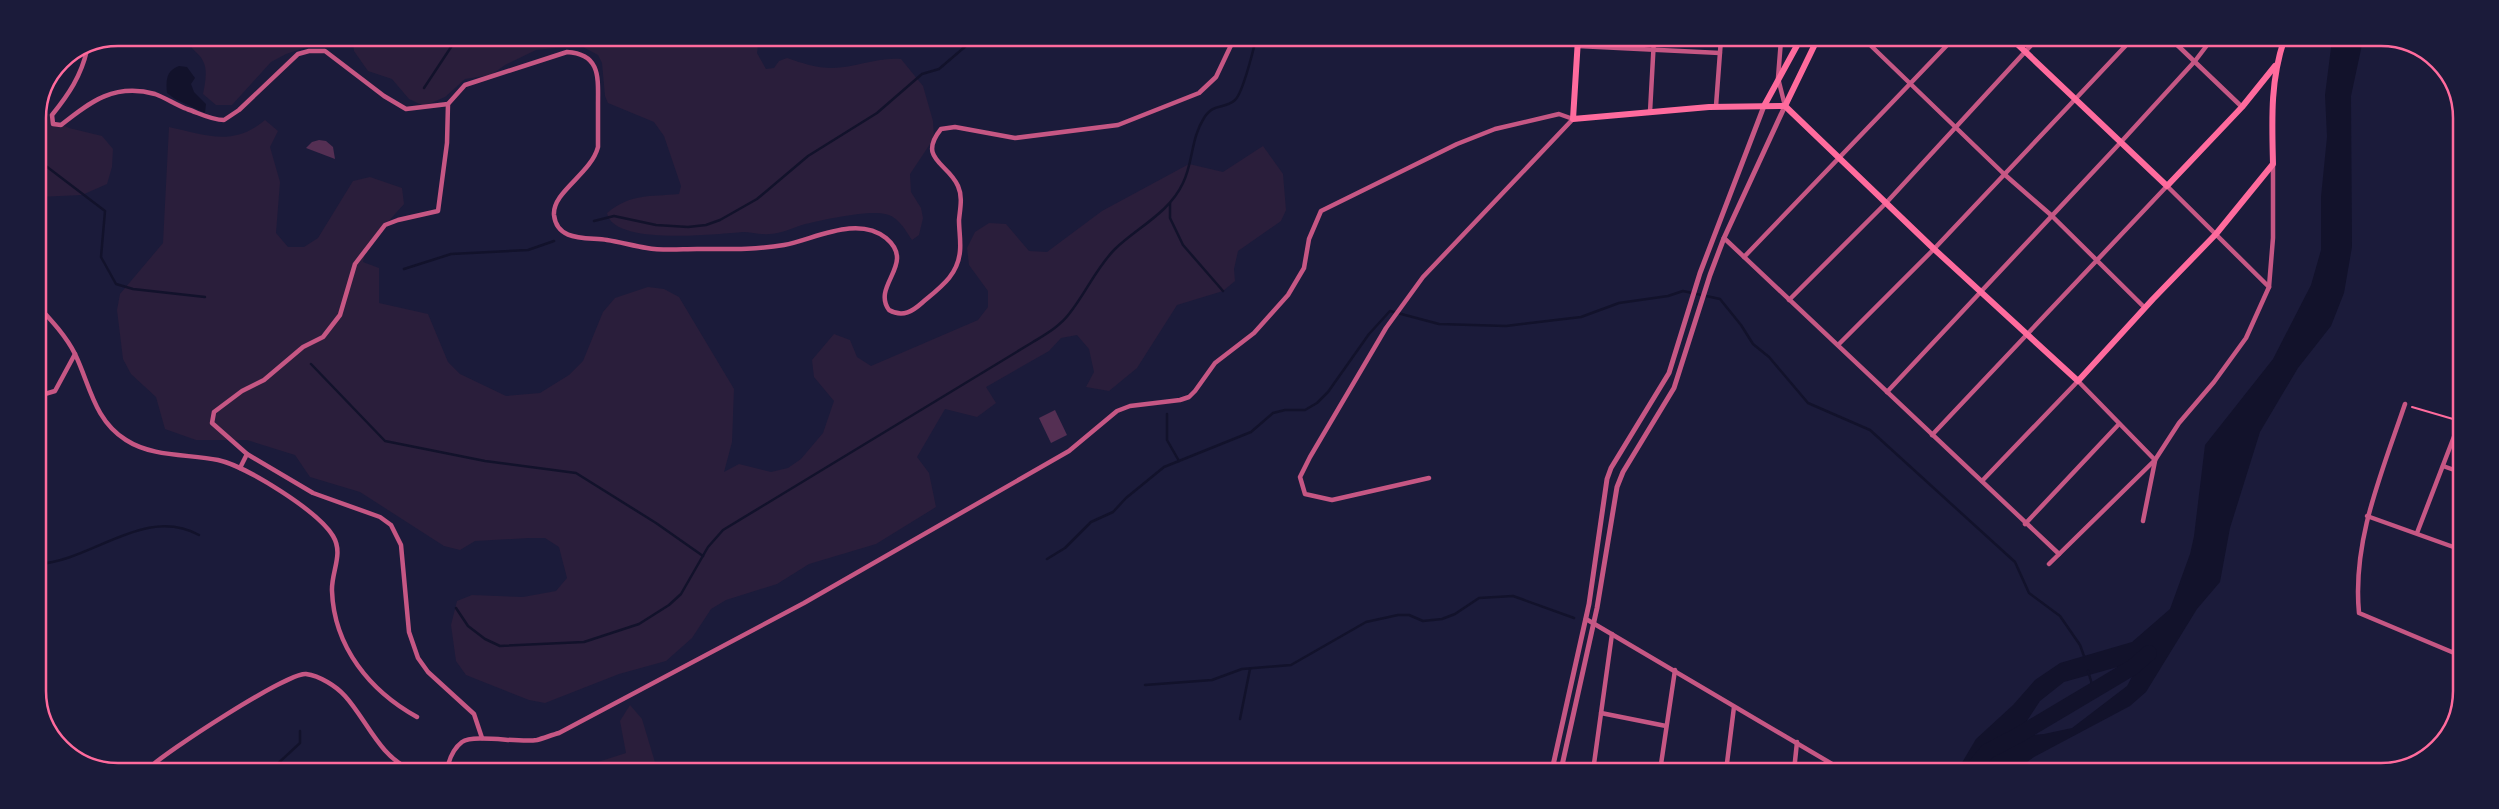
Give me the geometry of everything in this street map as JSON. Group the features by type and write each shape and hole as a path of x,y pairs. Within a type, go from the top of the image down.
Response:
{"main road":[{"path":"1578,46 1573,119 1716,106 1784,106 1934,249 2078,381 2216,234 2273,164 2272,98 2276,65 2282,46"},
{"path":"1764,106 1797,46"},
{"path":"1784,106 1814,46"},
{"path":"2020,46 2167,186 2242,107 2276,65"}],"street":[{"path":"482,738 474,714 428,672 418,658 409,632 401,545 391,525 380,517 313,493 247,454 212,423 214,412 242,391 264,380 303,347 323,337 340,315 355,264 385,225 398,220 438,211 447,143 448,104 465,85 475,81 490,79 567,52 584,55 590,61 597,72 598,147 588,169 563,192 556,204 554,216 559,229 574,238 589,237 648,248 675,249 783,245 848,229 868,229 881,235 894,247 898,258 897,265 885,291 885,301 889,310 899,314 915,309 950,279 958,262 960,192 958,185 938,163 932,150 934,138 941,129 955,127 1015,138 1118,124 1199,93 1216,77 1231,46"},
{"path":"1610,46 1720,53"},
{"path":"1650,112 1653,46"},
{"path":"1716,106 1721,46"},
{"path":"1563,763 1593,623 1617,487 1623,472 1674,388 1710,275 1724,238 1784,106 1778,78 1781,46"},
{"path":"1871,46 2004,174 2051,215 2145,308"},
{"path":"1744,257 1841,159 1946,46"},
{"path":"1789,300 1886,203 2030,46"},
{"path":"1838,345 1934,249 2125,46"},
{"path":"2178,46 2242,107"},
{"path":"1887,392 2195,62 2207,46"},
{"path":"85,54 74,85 52,115 53,124 61,125 86,105 105,94 124,91 155,94 180,106 224,120 239,110 298,54 309,51 325,51 384,96 406,109 448,104"},
{"path":"1554,763 1586,619 1611,468 1669,373 1700,274 1764,106"},
{"path":"449,763 454,750 463,741 482,738 536,740 560,733 804,604 1069,451 1117,411 1130,406 1180,400 1189,397 1195,392 1215,363 1254,333 1288,295 1304,268 1309,238 1321,210 1457,144 1496,128 1559,114 1573,119 1423,276 1386,328 1300,477 1305,494 1332,500 1429,478"},
{"path":"2048,564 2155,460 2179,423 2214,382 2246,338 2269,287 2273,238 2273,164"},
{"path":"1932,435 2167,186 2269,287"},
{"path":"1724,238 1982,481 2025,524 2059,554"},
{"path":"46,316 75,354 94,405 110,426 125,440 139,447 220,461 240,468 294,500 320,521 333,536 338,547 332,591 343,643 374,684 391,701 417,717"},
{"path":"46,394 55,391 75,354"},
{"path":"1982,481 2078,381 2155,460"},
{"path":"2405,404 2367,516 2357,591 2360,613 2453,652"},
{"path":"2025,524 2119,424"},
{"path":"2418,532 2453,440"},
{"path":"240,468 247,454"},
{"path":"2143,521 2155,460"},
{"path":"2443,466 2453,470"},
{"path":"2367,516 2418,532 2453,546"},
{"path":"1586,619 1831,763"},
{"path":"1594,763 1612,634"},
{"path":"1661,763 1675,670"},
{"path":"156,763 200,729 286,680 305,674 326,680 344,695 386,751 399,763"},
{"path":"1727,763 1734,707"},
{"path":"1601,713 1666,726"},
{"path":"1795,763 1797,742"}],"path":[{"path":"2405,404 2453,419"}],"shaded area":[{"path":"190,46 310,46 286,54 271,62 232,105 216,105 203,94 206,77 205,65"},
{"path":"353,46 575,46 536,50 505,65 491,75 465,79 445,97 424,106 409,99 392,79 368,71 354,51"},
{"path":"575,46 758,46 757,53 766,69 774,68 779,61 787,58 826,68 841,68 883,60 901,59 923,86 933,121 934,138 910,174 911,192 921,208 923,218 919,235 912,240 901,224 894,218 890,215 877,213 832,218 773,234 743,232 667,236 627,230 613,223 607,213 625,202 641,197 679,194 681,186 664,136 654,122 608,103 605,96 602,63 598,55 583,47"},
{"path":"2331,46 2362,46 2351,96 2352,247 2344,293 2331,326 2298,368 2260,432 2230,528 2220,582 2197,609 2146,692 2130,706 2026,763 1962,763 1976,739 2013,705 2035,680 2060,663 2132,642 2170,609 2190,554 2194,536 2205,445 2273,359 2311,285 2321,250 2321,197 2327,137 2325,95","holes":["2132,663 2135,671 2127,686 2072,728 2044,734 2017,736 2040,701 2064,682"]},
{"path":"179,66 187,67 195,78 191,84 194,92 206,104 205,113 175,99 167,93 169,73"},
{"path":"47,113 51,114 51,120 69,128 102,136 113,149 112,167 107,184 82,195 46,197"},
{"path":"265,120 278,131 270,147 280,182 276,233 288,247 304,247 318,238 353,181 370,177 402,188 404,204 368,244 363,262 379,268 379,303 428,314 448,362 460,374 506,396 540,393 569,375 583,361 603,312 615,298 648,287 664,289 679,297 734,389 732,442 724,472 739,464 771,472 788,468 801,459 823,433 834,401 814,377 812,360 834,334 850,340 857,357 871,366 978,320 988,307 988,291 969,265 967,248 975,232 989,223 1006,224 1029,251 1047,252 1102,211 1189,164 1223,172 1263,146 1283,174 1286,210 1281,221 1238,251 1234,269 1235,281 1223,291 1177,305 1137,368 1109,391 1086,387 1094,372 1089,349 1077,335 1061,338 1049,351 986,387 996,403 977,417 945,409 917,457 929,473 936,507 876,544 809,564 777,584 726,600 711,609 692,638 666,661 619,674 545,703 529,700 466,675 456,661 451,625 457,601 472,595 523,597 556,591 567,578 559,547 545,538 475,541 460,550 444,546 360,492 310,477 295,455 247,440 196,440 165,429 156,397 131,374 123,359 117,310 120,294 163,243 169,127 219,137 242,134"},
{"path":"630,705 642,719 655,763 595,763 626,753 620,721"}],"building":[{"path":"326,141 333,147 335,159 306,148 312,142"},
{"path":"1055,410 1067,435 1051,443 1039,418"}],"waterway":[{"path":"424,88 452,46"},
{"path":"594,221 614,216 656,225 688,227 706,225 720,220 757,199 808,156 877,113 922,74 939,69 966,46"},
{"path":"456,608 468,626 485,639 500,646 584,642 639,624 669,605 681,594 708,547 723,530 1038,339 1061,322 1075,306 1108,256 1170,203 1177,194 1189,167 1194,142 1204,118 1215,108 1231,103 1238,96 1254,46"},
{"path":"46,166 105,211 101,257 116,284 133,289 205,297"},
{"path":"1170,203 1170,218 1183,245 1223,291"},
{"path":"404,269 451,254 528,250 554,241"},
{"path":"1047,559 1065,548 1091,522 1113,512 1126,498 1164,467 1251,432 1273,413 1285,410 1305,410 1317,403 1328,392 1369,334 1390,311 1439,324 1506,326 1581,317 1619,303 1668,296 1683,291 1720,299 1741,325 1753,344 1769,357 1808,403 1870,430 2015,562 2029,593 2060,616 2080,645 2084,656"},
{"path":"311,364 385,441 485,461 576,473 656,523 703,556"},
{"path":"1167,414 1167,440 1179,461"},
{"path":"46,563 78,554 139,530 159,526 179,528 199,535"},
{"path":"1145,685 1212,680 1242,669 1291,665 1366,622 1398,615 1409,615 1423,621 1442,619 1455,614 1479,598 1513,596 1574,618"},
{"path":"1978,763 1988,751 2017,736 2133,667 2149,653"},
{"path":"1240,719 1250,669"},
{"path":"2088,671 2094,691"},
{"path":"278,763 300,743 300,731"}]}
